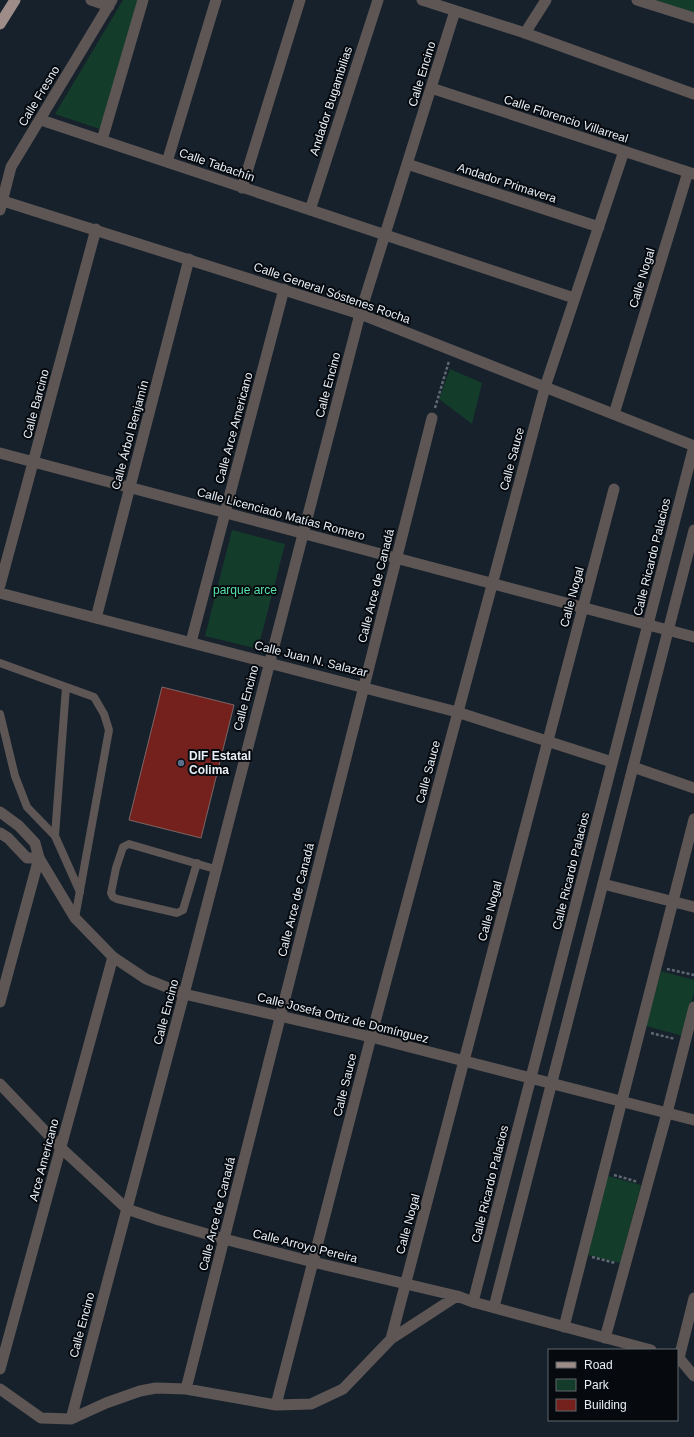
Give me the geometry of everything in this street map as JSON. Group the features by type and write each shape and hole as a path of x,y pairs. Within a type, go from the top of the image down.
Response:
{"main road":[{"path":"0,24 15,0"}],"street":[{"path":"91,0 111,3"},
{"path":"102,140 143,0"},
{"path":"167,162 216,0"},
{"path":"242,188 300,0"},
{"name":"Andador Bugambilias","path":"310,210 378,0"},
{"path":"422,0 525,33 694,94"},
{"path":"525,33 546,0"},
{"path":"638,0 694,18"},
{"name":"Calle Fresno","path":"1,203 10,167 41,120 111,3"},
{"name":"Calle Encino","path":"71,1419 184,994 215,869 360,314 455,11"},
{"name":"Calle Florencio Villarreal","path":"431,88 691,173"},
{"name":"Calle Tabachín","path":"41,120 384,236 574,298"},
{"name":"Calle Sauce","path":"276,1405 370,1037 545,387 624,151"},
{"name":"Andador Primavera","path":"407,164 599,227"},
{"name":"Calle Nogal","path":"614,414 691,173"},
{"name":"Calle General Sóstenes Rocha","path":"1,203 96,229 360,314 694,446"},
{"name":"Calle Barcino","path":"0,585 96,229"},
{"name":"Calle Árbol Benjamín","path":"96,618 189,259"},
{"name":"Calle Arce Americano","path":"191,642 284,289"},
{"name":"Calle Arce de Canadá","path":"186,1389 432,418"},
{"name":"Calle Ricardo Palacios","path":"474,1302 694,446"},
{"name":"Calle Licenciado Matías Romero","path":"0,453 694,637"},
{"name":"Calle Nogal","path":"391,1339 614,489"},
{"path":"494,1307 694,530"},
{"name":"Calle Juan N. Salazar","path":"0,593 364,686 458,712 612,762"},
{"path":"633,767 694,788"},
{"name":"Calle Josefa Ortiz de Domínguez","path":"0,812 19,826 35,842 39,858 75,918 113,957 146,979 184,994 370,1037 531,1077 694,1120"},
{"path":"564,1327 694,819"},
{"path":"0,833 8,838 27,858 39,858 0,1002"},
{"path":"603,884 673,903 694,907"},
{"name":"Arce Americano","path":"0,1369 113,957"},
{"path":"606,1338 648,1185 694,1007"},
{"name":"Calle Arroyo Pereira","path":"0,1084 61,1148 127,1209 224,1239 456,1296 647,1349"},
{"path":"0,1389 41,1418 71,1419 106,1403 140,1391 156,1388 186,1389 276,1405 311,1404 343,1389 391,1339 456,1296"},
{"path":"694,1298 678,1357 694,1376"}],"lane":[{"path":"0,663 94,697 104,714 109,730 75,918"},
{"path":"56,836 66,687"},
{"path":"0,714 15,776 27,807 56,836 80,892"},
{"path":"196,863 183,910 180,912 169,912 112,897 111,893 116,868 125,845 129,844 196,863 215,869"}],"path":[{"path":"432,418 452,350"},
{"path":"657,967 694,976"},
{"path":"641,1030 685,1042"},
{"path":"604,1173 648,1185"},
{"path":"582,1254 625,1266"}],"green space":[{"path":"123,0 138,0 100,129 55,114"},
{"path":"653,0 694,0 694,13"},
{"path":"450,369 482,383 472,424 439,399"},
{"name":"parque arce","path":"232,530 285,544 258,649 205,636"},
{"path":"661,971 694,980 694,993 683,1036 646,1026"},
{"path":"608,1176 641,1185 620,1263 588,1255"}],"building":[{"name":"DIF Estatal Colima","path":"162,687 234,705 201,838 129,820"}],"place":[{"name":"DIF Estatal Colima","path":"181,763"}]}
